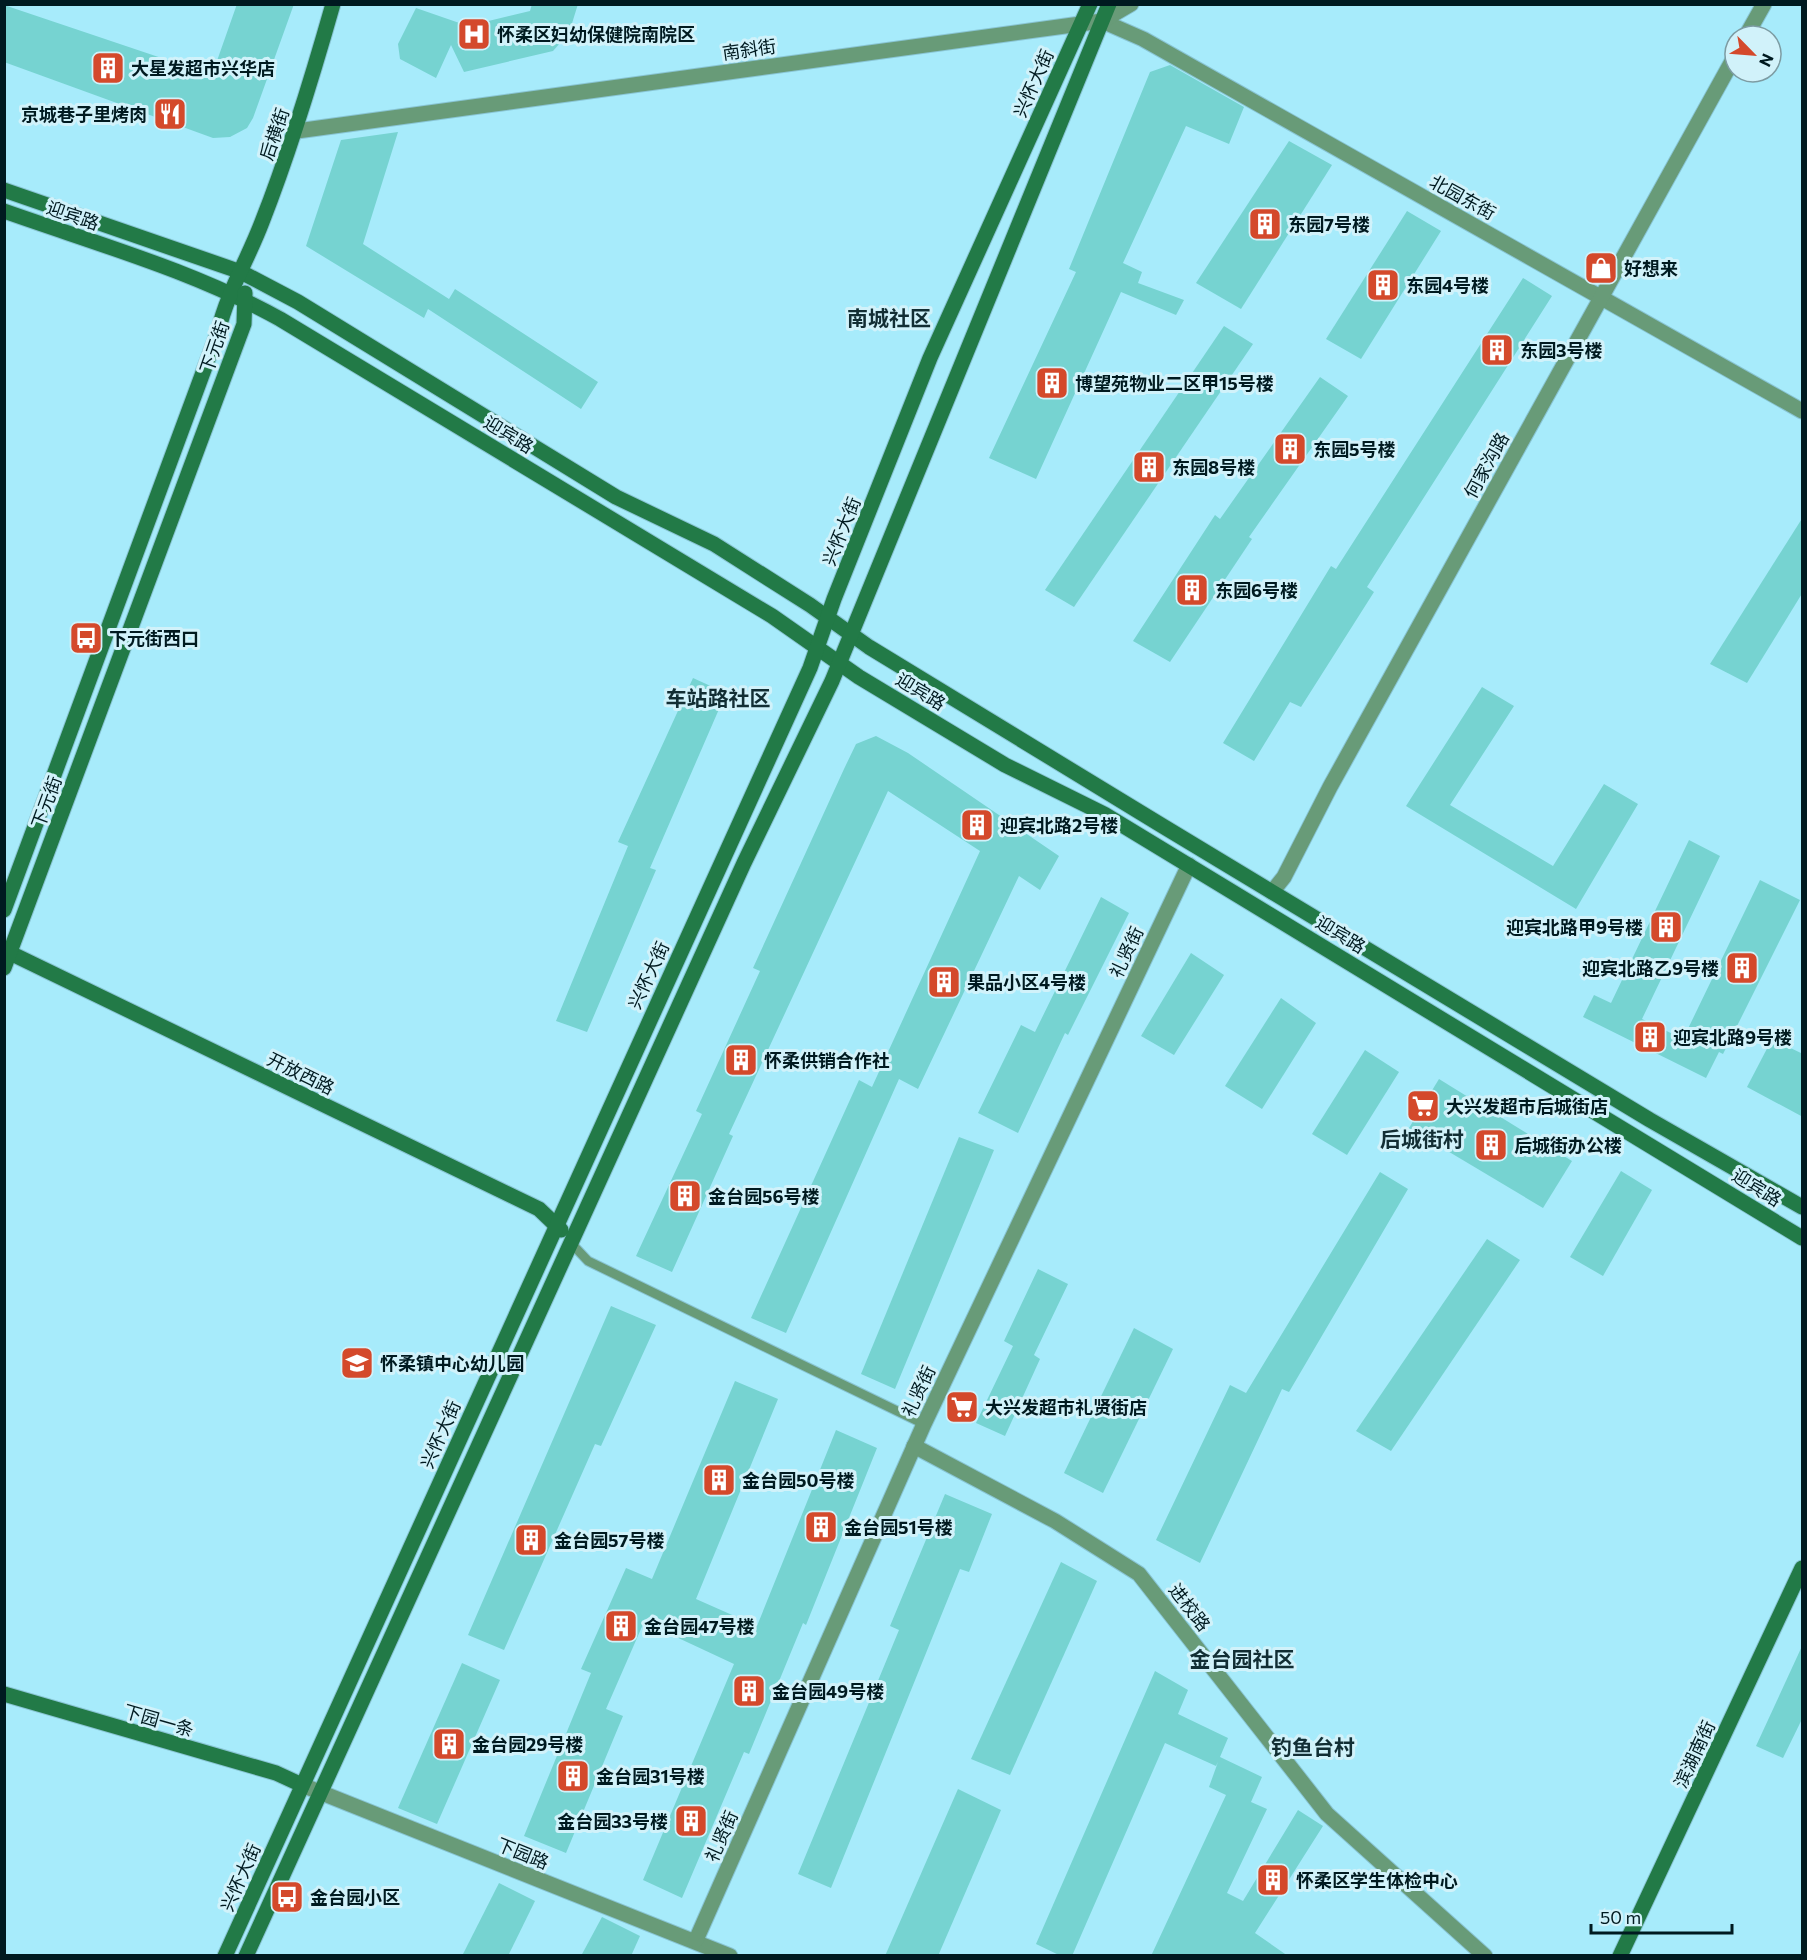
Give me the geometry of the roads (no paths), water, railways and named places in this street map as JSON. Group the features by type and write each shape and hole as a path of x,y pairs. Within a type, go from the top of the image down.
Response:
{"main road":[{"name":"后横街","path":"241,272 297,131 333,4"},
{"name":"兴怀大街","path":"225,1956 818,646 930,358 1090,4"},
{"path":"246,1956 839,662 1109,4"},
{"name":"迎宾路","path":"4,190 241,272 298,302 616,497 714,544 850,634 1272,892 1725,1164 1803,1207"},
{"name":"迎宾路","path":"4,211 246,300 753,604 818,646 859,677 1005,765 1104,814 1803,1238"},
{"name":"下元街","path":"4,909 218,332 230,293 241,272"},
{"name":"下元街","path":"7,957 244,324 246,300 241,272"},
{"name":"开放西路","path":"7,957 538,1209 556,1224 571,1243"},
{"name":"滨湖南街","path":"1620,1956 1803,1568"},
{"name":"下园一条","path":"4,1694 276,1773 302,1785"}],"street":[{"name":"南斜街","path":"297,131 1102,21 1131,4"},
{"path":"1753,24 1764,4"},
{"name":"北园东街","path":"1102,21 1143,39 1803,411"},
{"name":"何家沟路","path":"1272,892 1284,877 1330,787 1723,79"},
{"name":"礼贤街","path":"696,1940 924,1424 1189,865"},
{"name":"进校路","path":"914,1446 1055,1521 1139,1574 1327,1814 1485,1956"},
{"name":"下园路","path":"302,1785 696,1940 730,1956"}],"lane":[{"path":"571,1243 588,1261 924,1424"}],"place":[{"name":"怀柔区妇幼保健院南院区","path":"474,34"},
{"name":"大星发超市兴华店","path":"108,68"},
{"name":"京城巷子里烤肉","path":"170,114"},
{"name":"东园7号楼","path":"1265,224"},
{"name":"好想来","path":"1601,268"},
{"name":"东园4号楼","path":"1383,285"},
{"name":"东园3号楼","path":"1497,350"},
{"name":"博望苑物业二区甲15号楼","path":"1052,383"},
{"name":"东园5号楼","path":"1290,449"},
{"name":"东园8号楼","path":"1149,467"},
{"name":"东园6号楼","path":"1192,590"},
{"name":"下元街西口","path":"86,638"},
{"name":"迎宾北路2号楼","path":"977,825"},
{"name":"迎宾北路甲9号楼","path":"1666,927"},
{"name":"迎宾北路乙9号楼","path":"1742,968"},
{"name":"果品小区4号楼","path":"944,982"},
{"name":"迎宾北路9号楼","path":"1650,1037"},
{"name":"怀柔供销合作社","path":"741,1060"},
{"name":"大兴发超市后城街店","path":"1423,1106"},
{"name":"后城街办公楼","path":"1491,1145"},
{"name":"金台园56号楼","path":"685,1196"},
{"name":"怀柔镇中心幼儿园","path":"357,1363"},
{"name":"大兴发超市礼贤街店","path":"962,1407"},
{"name":"金台园50号楼","path":"719,1480"},
{"name":"金台园51号楼","path":"821,1527"},
{"name":"金台园57号楼","path":"531,1540"},
{"name":"金台园47号楼","path":"621,1626"},
{"name":"金台园49号楼","path":"749,1691"},
{"name":"金台园29号楼","path":"449,1744"},
{"name":"金台园31号楼","path":"573,1776"},
{"name":"金台园33号楼","path":"691,1821"},
{"name":"怀柔区学生体检中心","path":"1273,1880"},
{"name":"金台园小区","path":"287,1897"}],"district":[{"name":"南城社区","path":"889,317"},
{"name":"车站路社区","path":"718,697"},
{"name":"后城街村","path":"1422,1138"},
{"name":"金台园社区","path":"1242,1658"},
{"name":"钓鱼台村","path":"1313,1746"}]}
